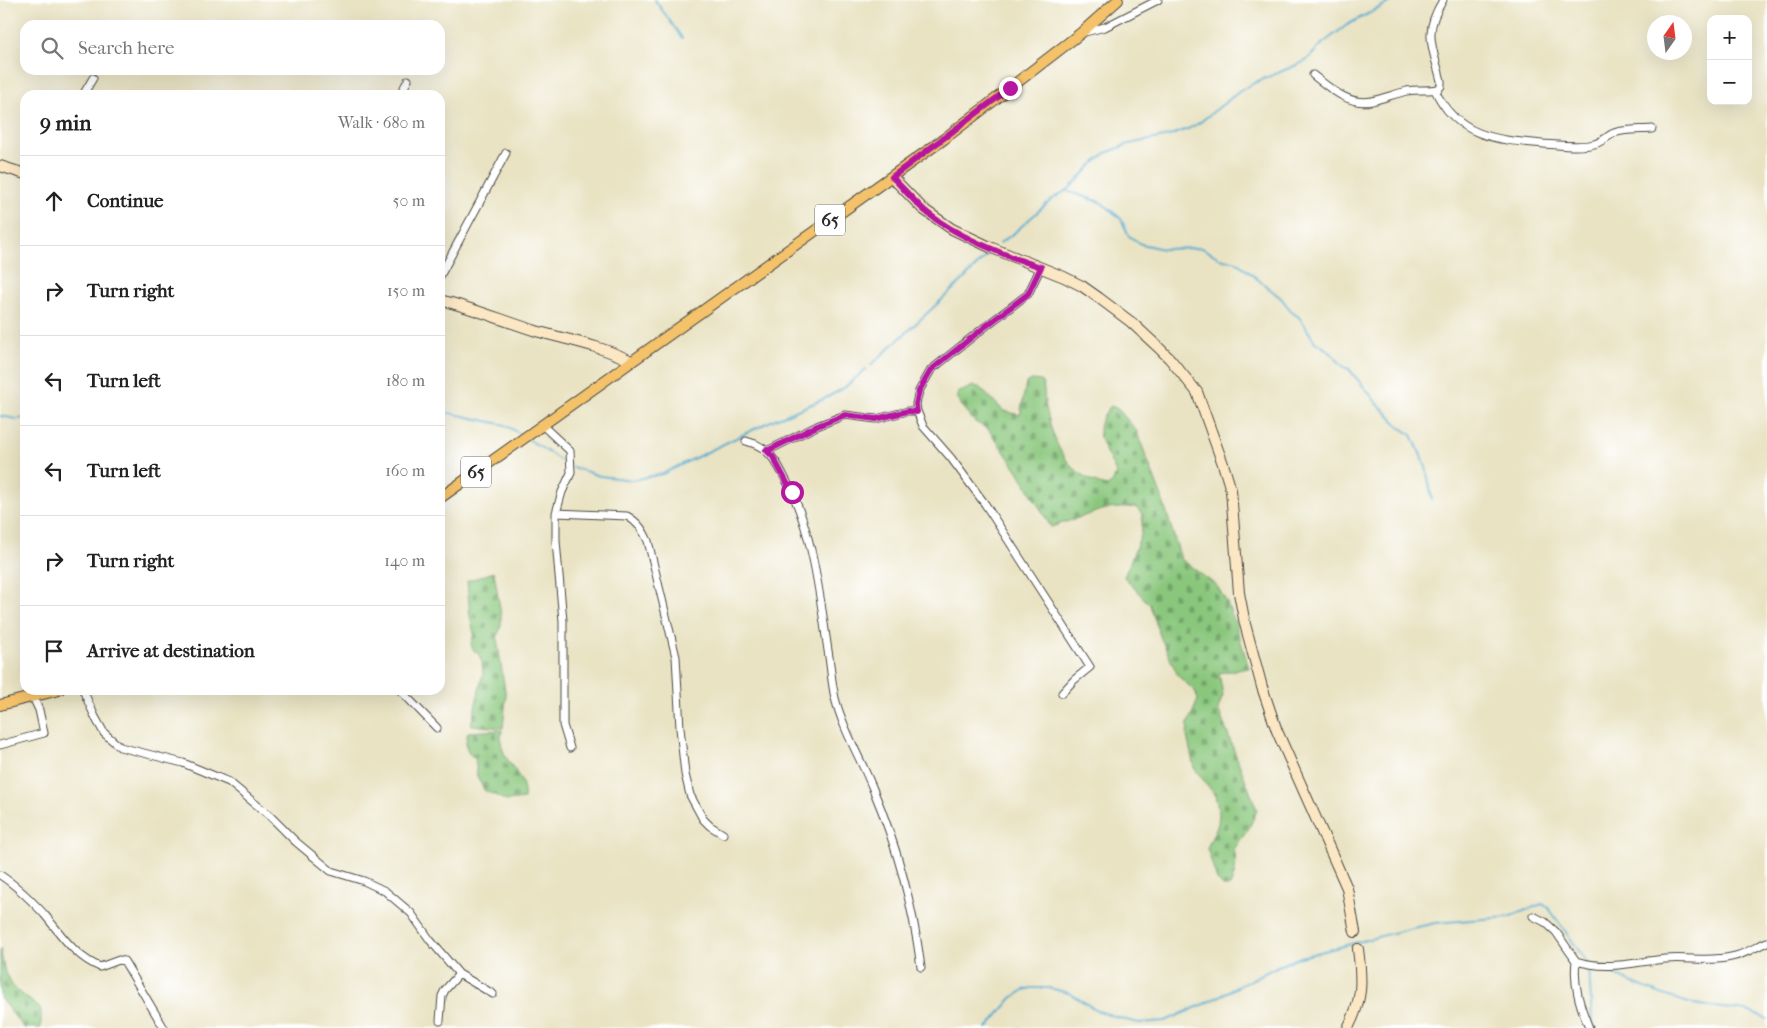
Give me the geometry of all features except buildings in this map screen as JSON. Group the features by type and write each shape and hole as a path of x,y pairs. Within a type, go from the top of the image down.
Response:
{"main road":[{"name":"65","path":"445,494 944,139 1080,34 1118,0"},
{"path":"0,166 20,172"},
{"path":"892,177 923,209 952,229 1082,286 1131,322 1170,359 1199,396 1224,464 1231,490 1239,593 1245,624 1262,687 1278,731 1347,888 1355,932"},
{"path":"445,301 617,354 631,362"},
{"path":"0,705 40,695"},
{"path":"1348,1028 1356,1013 1359,1001 1362,977 1358,949"}],"street":[{"path":"1080,34 1117,22 1158,0"},
{"path":"1313,74 1331,89 1346,98 1362,102 1412,90 1438,90 1441,81 1431,49 1432,24 1435,13 1443,0"},
{"path":"86,90 93,78"},
{"path":"403,90 408,80"},
{"path":"1436,90 1443,104 1457,119 1466,127 1487,137 1533,143 1587,145 1596,144 1614,133 1652,130"},
{"path":"445,267 506,153"},
{"path":"1041,267 1028,294 931,370 919,391 916,404 923,426 951,458 985,504 1021,560 1032,581 1090,667 1062,693"},
{"path":"766,450 845,415 876,419 908,411 917,412"},
{"path":"538,428 570,450 571,473 562,492 556,513 556,541 564,622 562,724 570,748"},
{"path":"746,441 756,444 773,457 792,492 807,532 823,617 835,698 843,722 873,787 891,834 914,920 921,967"},
{"path":"556,513 627,516 634,520 642,529 648,541 676,657 680,728 685,774 690,795 703,819 723,834"},
{"path":"85,695 104,733 120,747 183,763 229,782 270,816 318,862 331,871 377,886 411,914 459,974 493,994"},
{"path":"405,695 437,728"},
{"path":"0,745 44,733 39,710 33,697"},
{"path":"0,875 36,906 83,959 100,967 119,960 124,961 164,1028"},
{"path":"1533,916 1545,922 1556,932 1576,961 1576,986 1580,1006 1589,1028"},
{"path":"1576,961 1602,966 1616,966 1665,959 1725,958 1741,954 1767,942"},
{"path":"440,1021 442,996 459,974"}],"green space":[{"path":"1032,380 1041,381 1042,383 1050,425 1063,455 1077,471 1095,482 1108,486 1113,481 1116,473 1103,447 1099,431 1100,423 1111,406 1118,409 1136,430 1161,495 1181,559 1217,586 1227,603 1236,625 1249,668 1219,673 1223,695 1218,709 1257,810 1249,828 1234,849 1235,868 1230,886 1223,886 1217,880 1207,848 1218,824 1219,813 1215,795 1194,768 1187,736 1188,723 1198,700 1195,691 1178,676 1160,636 1150,605 1124,577 1141,535 1143,514 1135,507 1105,509 1051,527 1018,471 988,429 975,422 963,408 957,397 958,393 973,386 979,387 1004,411 1020,415 1026,383"},
{"path":"494,572 501,615 501,625 497,639 506,697 503,728 471,725 483,673 482,662 471,644 474,633 470,616 467,581"},
{"path":"502,730 501,741 503,750 521,781 524,789 524,799 507,801 484,790 477,776 475,758 467,750 468,732"},
{"path":"0,948 5,973 14,988 41,1009 41,1028 24,1028 0,998"}],"waterway":[{"path":"655,0 682,38"},
{"path":"1000,243 1051,200 1070,188 1106,153 1129,144 1169,136 1190,128 1240,91 1256,82 1306,61 1323,43 1347,25 1394,0"},
{"path":"1067,191 1100,202 1107,207 1121,219 1129,236 1141,244 1163,249 1202,248 1223,260 1234,261 1239,264 1281,298 1292,312 1300,318 1315,342 1327,349 1344,367 1349,369 1377,403 1401,428 1412,435 1426,467 1432,499"},
{"path":"871,365 962,281 988,254"},
{"path":"572,467 600,476 632,480 662,474 773,420 824,399 844,388 866,369"},
{"path":"445,412 505,425 522,435"},
{"path":"0,416 20,419"},
{"path":"528,439 568,465"},
{"path":"987,1028 1012,998 1031,988 1049,988 1069,993 1098,1011 1126,1020 1139,1023 1165,1021 1204,1004 1278,966 1301,957 1435,923 1508,917 1542,904 1548,907 1587,962"},
{"path":"1589,966 1592,1021 1595,1028"},
{"path":"1596,968 1677,1000 1749,1012 1767,1019"}],"route":[{"path":"792,492 773,457 766,450 845,415 876,419 908,411 917,412 916,404 919,391 931,370 1028,294 1041,267 992,248 937,220 923,209 892,177 1010,88"}]}
